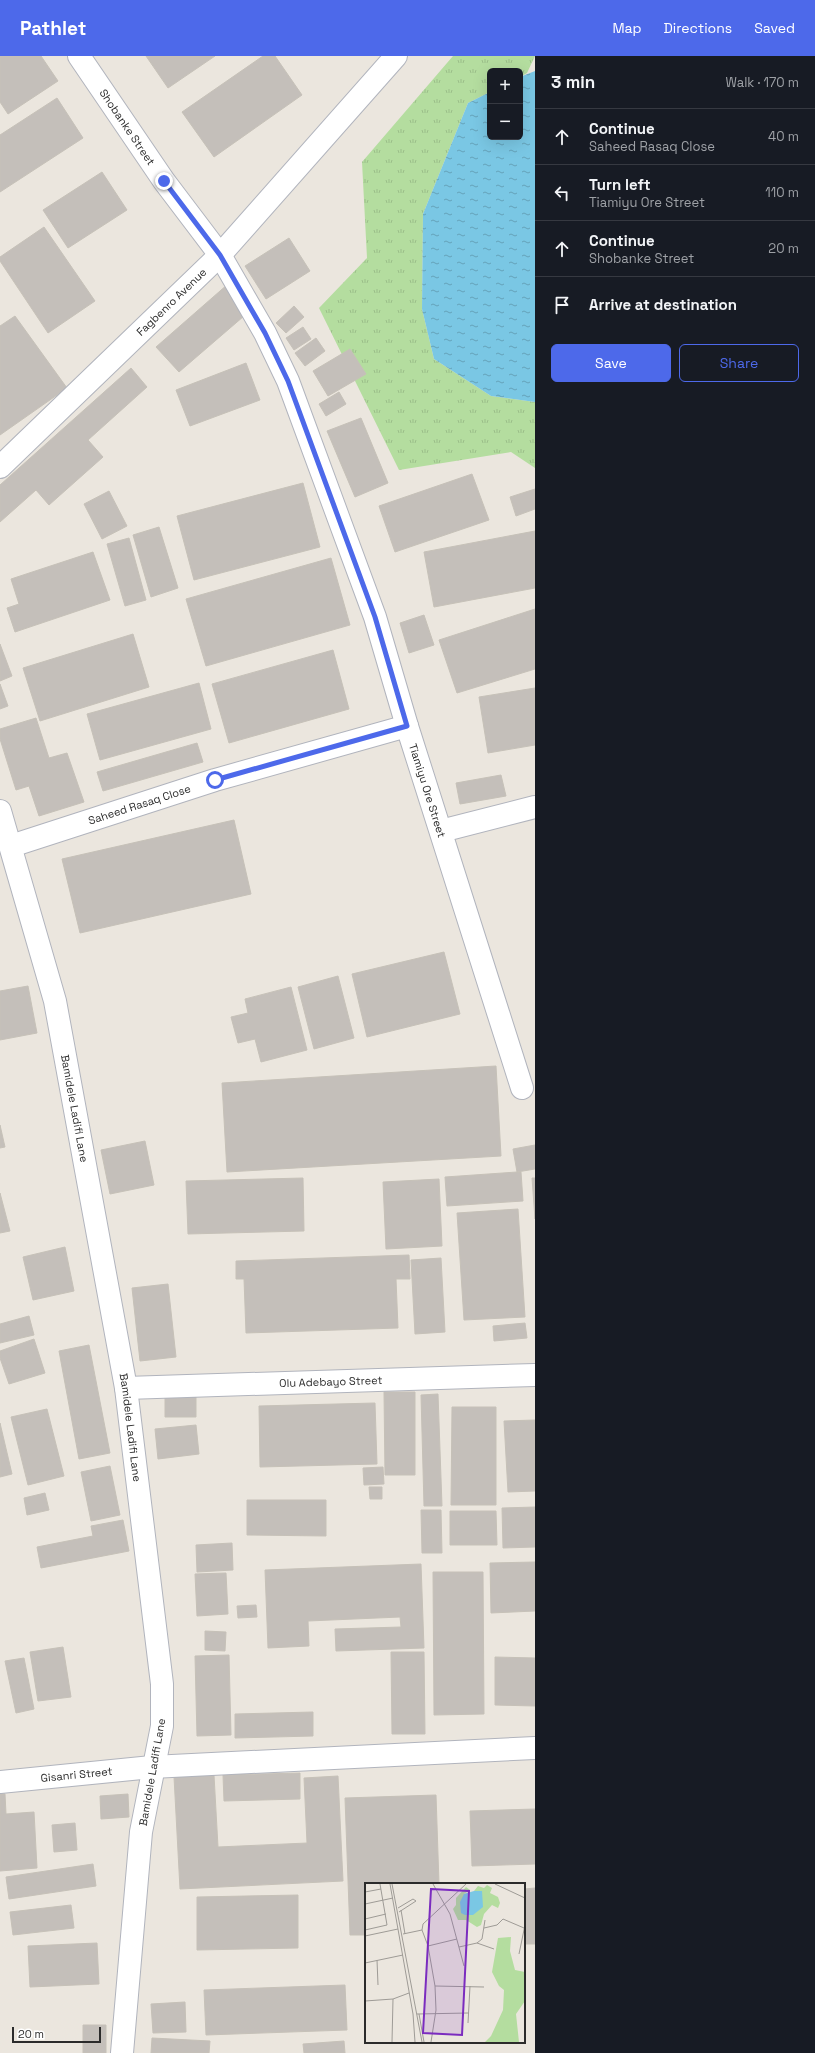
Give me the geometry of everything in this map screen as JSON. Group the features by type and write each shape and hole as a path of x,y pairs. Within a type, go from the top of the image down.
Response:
{"street":[{"name":"Shobanke Street","path":"80,56 164,181 220,255"},
{"name":"Fagbenro Avenue","path":"0,467 220,255 396,56"},
{"name":"Tiamiyu Ore Street","path":"220,255 265,333 294,395 375,617 407,726 522,1088"},
{"name":"Saheed Rasaq Close","path":"11,846 215,780 407,726"},
{"path":"441,831 535,807"},
{"name":"Bamidele Ladifi Lane","path":"0,811 55,1001 126,1388 162,1684 162,1726 152,1767 141,1832 122,2053"},
{"name":"Olu Adebayo Street","path":"126,1388 535,1375"},
{"name":"Gisanri Street","path":"0,1782 152,1767 535,1748"}],"green space":[{"path":"453,56 535,56 527,73 523,75 523,68 487,68 487,94 468,103 423,214 422,309 434,359 491,396 535,402 535,468 511,452 399,470 319,308 367,258 362,162"}],"water":[{"path":"535,71 535,402 491,396 434,359 422,309 423,214 468,103 487,94 487,140 523,140 523,76"}],"building":[{"path":"0,56 41,56 58,81 8,114 0,102"},
{"path":"146,56 215,56 168,88"},
{"path":"263,56 275,56 302,95 214,157 182,112"},
{"path":"57,98 83,138 0,192 0,135"},
{"path":"102,172 127,210 68,248 43,210"},
{"path":"44,227 95,301 48,333 0,261 0,257"},
{"path":"289,238 310,271 266,299 245,266"},
{"path":"228,284 251,310 179,372 156,347"},
{"path":"294,306 304,317 286,333 276,323"},
{"path":"15,316 67,388 0,435 0,326"},
{"path":"303,327 311,339 294,350 286,338"},
{"path":"316,338 325,351 305,366 295,353"},
{"path":"350,349 366,374 328,396 313,371"},
{"path":"246,363 260,400 190,426 176,390"},
{"path":"131,368 147,387 88,440 103,457 49,505 36,490 0,522 0,485"},
{"path":"339,392 346,404 326,416 319,404"},
{"path":"361,418 388,483 355,497 327,431"},
{"path":"472,474 489,520 395,552 379,506"},
{"path":"303,483 320,547 194,580 177,516"},
{"path":"535,489 535,509 516,516 510,497"},
{"path":"109,491 127,526 102,539 84,504"},
{"path":"159,527 178,588 151,597 133,535"},
{"path":"535,531 535,588 434,607 424,552"},
{"path":"129,538 146,600 125,606 107,544"},
{"path":"93,552 110,600 15,632 7,608 19,604 11,579"},
{"path":"331,558 350,625 206,666 186,599"},
{"path":"535,609 535,669 457,693 439,640"},
{"path":"424,615 434,645 409,653 400,623"},
{"path":"133,634 149,687 40,721 23,668"},
{"path":"0,644 12,676 0,681"},
{"path":"333,650 349,709 229,743 212,684"},
{"path":"199,683 211,729 100,760 87,714"},
{"path":"0,684 8,706 0,709"},
{"path":"535,688 535,745 488,753 479,697"},
{"path":"36,718 49,758 67,753 84,802 39,816 29,786 16,790 0,739 0,729"},
{"path":"197,743 203,762 103,791 97,772"},
{"path":"501,775 506,796 460,804 456,783"},
{"path":"234,820 251,894 80,933 62,859"},
{"path":"444,952 460,1014 367,1037 352,974"},
{"path":"338,976 354,1038 314,1049 298,987"},
{"path":"28,986 37,1033 0,1040 0,991"},
{"path":"291,987 307,1050 261,1062 255,1039 238,1043 231,1017 248,1013 245,999"},
{"path":"496,1066 501,1156 227,1172 222,1083"},
{"path":"0,1125 5,1147 0,1148"},
{"path":"145,1141 154,1185 110,1194 101,1150"},
{"path":"535,1145 535,1169 517,1172 513,1149"},
{"path":"521,1172 523,1201 447,1206 445,1177"},
{"path":"303,1178 304,1231 188,1234 186,1181"},
{"path":"532,1178 535,1178 535,1219"},
{"path":"439,1179 442,1246 386,1249 383,1182"},
{"path":"0,1193 10,1231 0,1233"},
{"path":"518,1209 525,1317 464,1320 457,1213"},
{"path":"65,1247 74,1291 33,1300 23,1257"},
{"path":"409,1255 410,1279 396,1279 398,1328 246,1333 244,1279 236,1279 236,1261"},
{"path":"441,1258 445,1332 415,1334 411,1260"},
{"path":"168,1284 176,1357 140,1361 132,1288"},
{"path":"29,1316 34,1335 0,1343 0,1324"},
{"path":"525,1323 527,1338 494,1341 493,1326"},
{"path":"34,1339 45,1373 9,1384 0,1358 0,1351"},
{"path":"89,1345 110,1453 79,1459 59,1351"},
{"path":"384,1392 415,1392 415,1475 385,1475"},
{"path":"165,1393 196,1393 196,1417 165,1417"},
{"path":"438,1394 442,1506 424,1506 421,1395"},
{"path":"375,1403 377,1464 260,1467 259,1406"},
{"path":"452,1407 496,1407 496,1505 451,1505"},
{"path":"47,1409 64,1476 28,1485 11,1417"},
{"path":"535,1420 535,1491 508,1492 504,1421"},
{"path":"0,1423 12,1474 0,1477"},
{"path":"196,1425 199,1454 158,1459 155,1429"},
{"path":"110,1466 120,1515 91,1521 81,1472"},
{"path":"383,1467 384,1484 364,1485 363,1468"},
{"path":"369,1487 382,1487 382,1499 370,1499"},
{"path":"45,1493 49,1510 27,1515 24,1498"},
{"path":"247,1500 326,1500 326,1536 247,1535"},
{"path":"535,1507 535,1547 503,1548 502,1508"},
{"path":"421,1510 441,1510 442,1553 422,1553"},
{"path":"450,1511 496,1511 497,1545 450,1545"},
{"path":"123,1520 129,1551 41,1568 37,1547 93,1536 91,1526"},
{"path":"232,1543 233,1570 197,1572 196,1545"},
{"path":"535,1562 535,1611 491,1613 490,1563"},
{"path":"421,1564 424,1648 336,1651 335,1629 401,1627 400,1617 308,1621 309,1646 268,1648 265,1570"},
{"path":"433,1572 483,1572 484,1714 434,1715"},
{"path":"226,1573 228,1614 197,1616 195,1574"},
{"path":"256,1605 257,1617 238,1618 237,1606"},
{"path":"205,1631 226,1632 225,1651 205,1650"},
{"path":"63,1647 71,1697 38,1701 30,1652"},
{"path":"391,1652 424,1652 425,1734 392,1734"},
{"path":"229,1655 231,1735 197,1736 195,1656"},
{"path":"495,1657 535,1658 535,1706 495,1705"},
{"path":"24,1658 34,1709 16,1713 5,1661"},
{"path":"313,1712 313,1736 235,1738 235,1714"},
{"path":"300,1773 300,1799 224,1801 223,1775"},
{"path":"214,1775 218,1847 307,1843 304,1778 338,1776 343,1881 180,1889 174,1777"},
{"path":"0,1794 5,1794 6,1814 34,1812 37,1868 0,1871"},
{"path":"128,1794 129,1817 101,1819 100,1796"},
{"path":"436,1795 439,1883 365,1883 365,1935 350,1935 345,1798"},
{"path":"535,1809 535,1864 472,1866 470,1811"},
{"path":"75,1823 77,1850 54,1852 52,1825"},
{"path":"93,1864 96,1886 9,1899 6,1877"},
{"path":"535,1888 535,1944 525,1944 525,1889"},
{"path":"298,1895 298,1948 197,1950 197,1897"},
{"path":"71,1905 74,1928 13,1935 10,1912"},
{"path":"97,1943 99,1984 30,1987 28,1946"},
{"path":"345,1985 347,2030 206,2035 204,1990"},
{"path":"185,2002 186,2032 153,2033 151,2004"},
{"path":"83,2025 106,2025 106,2053 83,2053"},
{"path":"152,2038 210,2041 209,2053 151,2053"},
{"path":"344,2041 345,2053 304,2053 303,2044"}],"route":[{"path":"164,181 220,255 265,333 288,381 302,415 375,617 407,726 215,780"}]}
